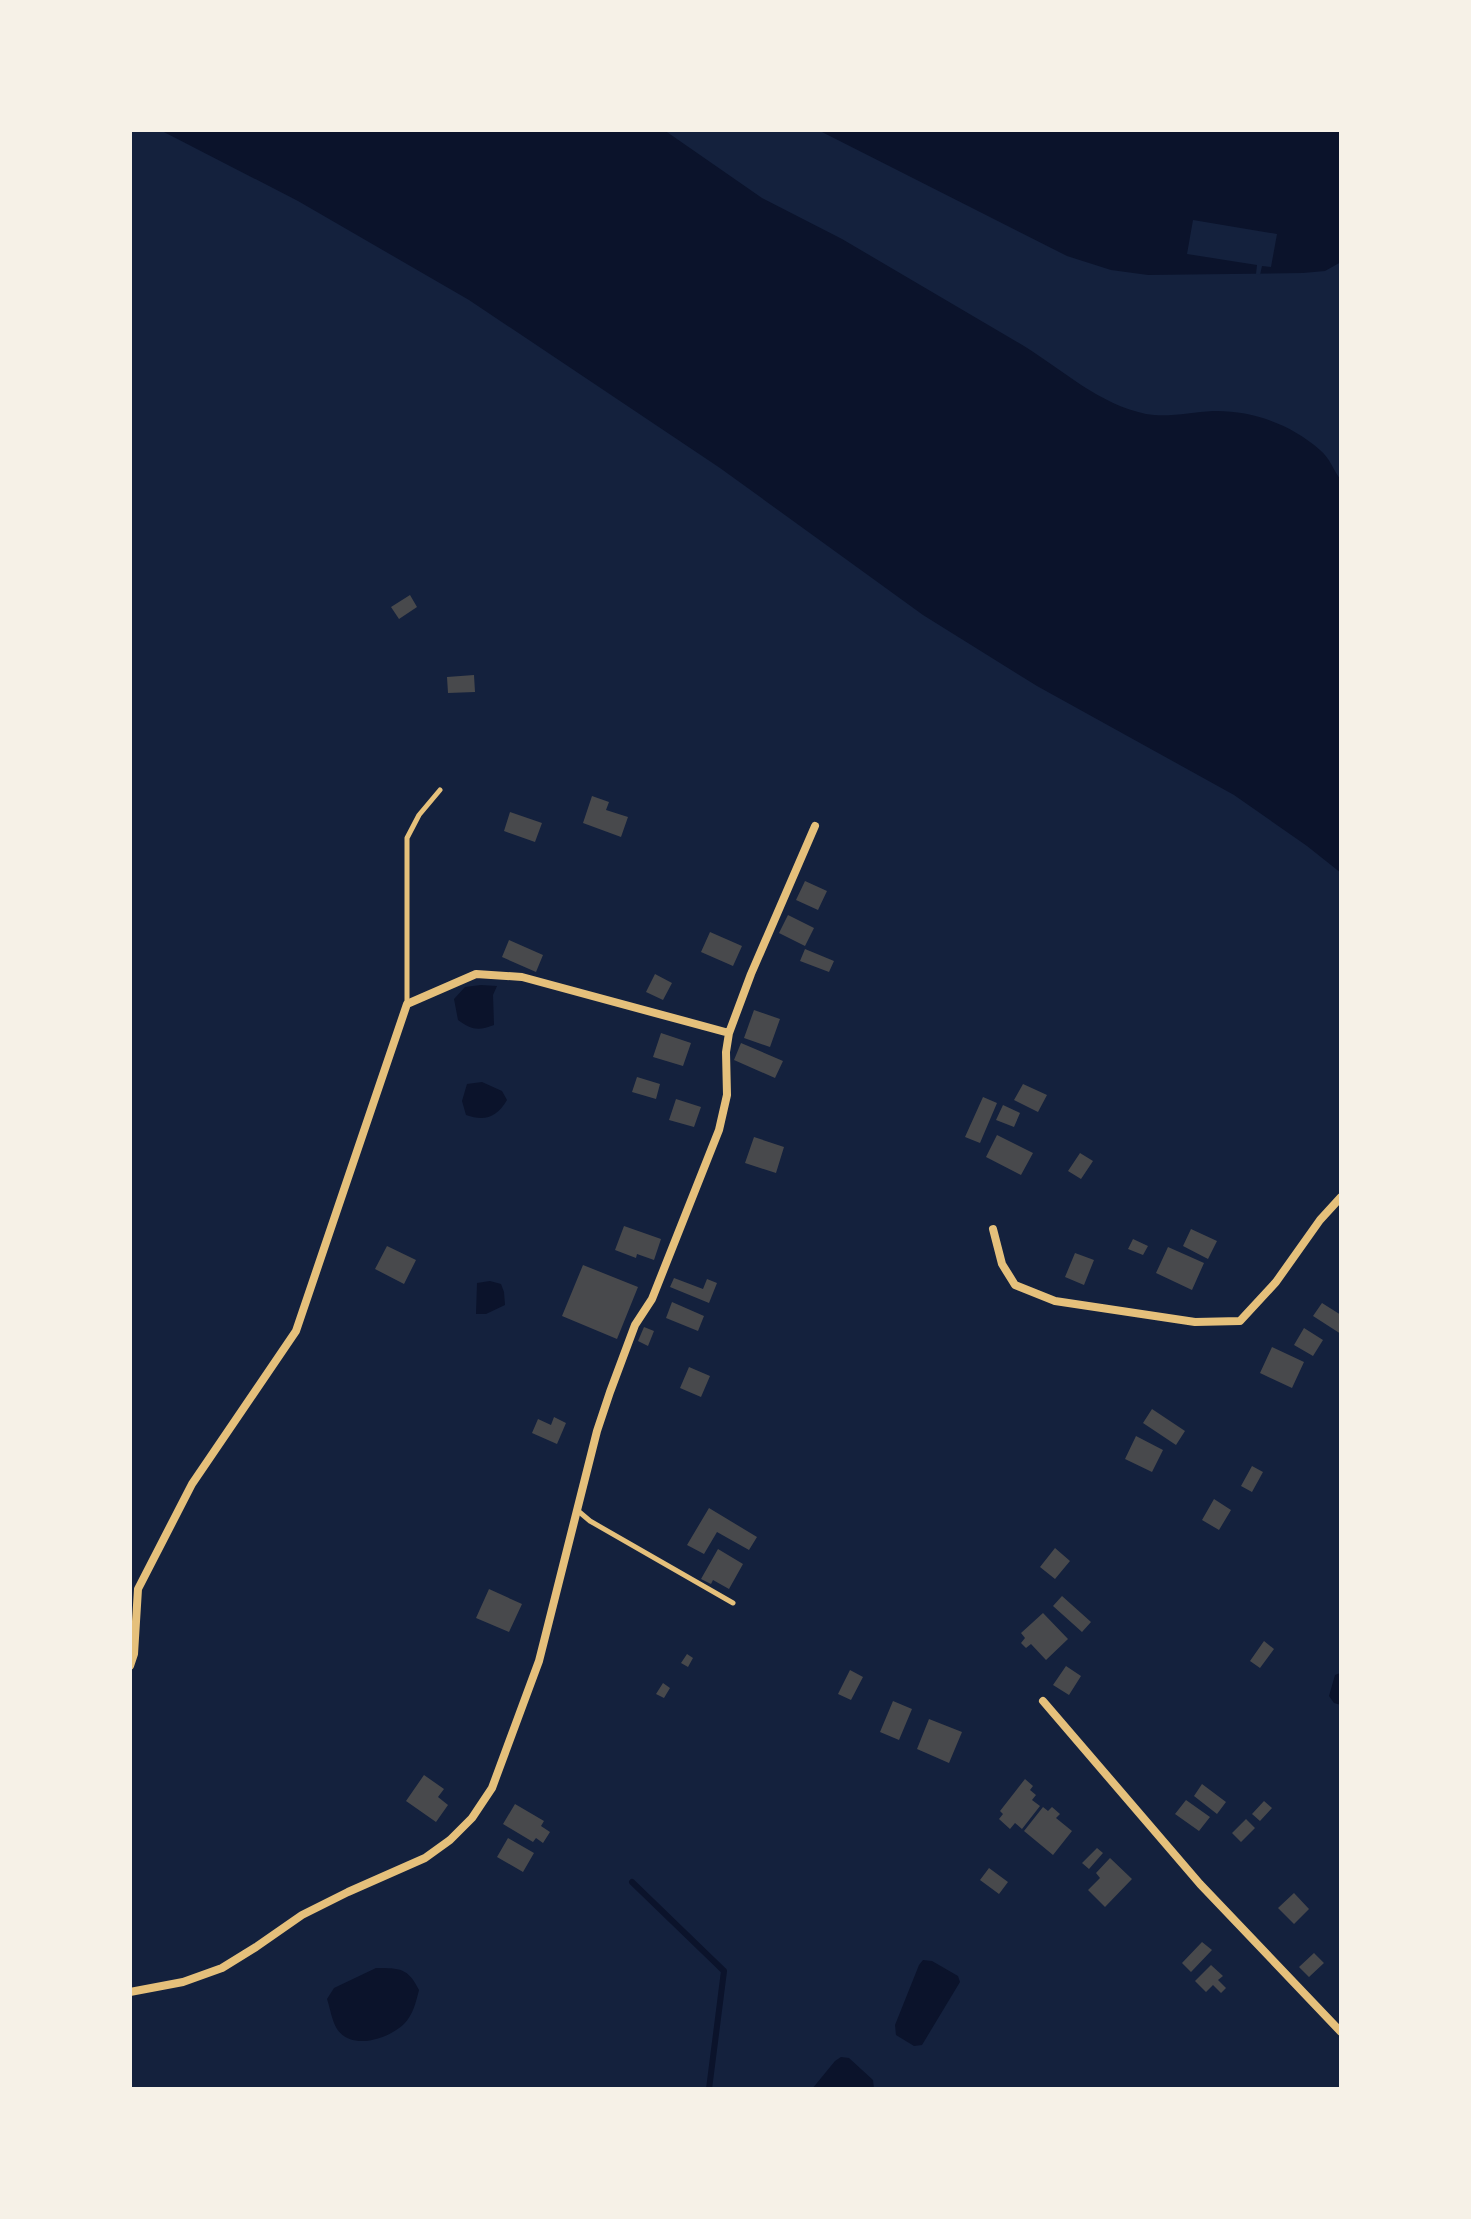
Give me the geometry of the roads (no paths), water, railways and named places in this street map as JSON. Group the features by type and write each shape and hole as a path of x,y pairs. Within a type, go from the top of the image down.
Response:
{"street":[{"path":"130,1992 183,1982 222,1968 302,1915 425,1858 450,1840 472,1818 492,1788 539,1661 597,1431 610,1392 635,1325 652,1299 719,1130 727,1095 729,1033 815,826"},
{"path":"130,1666 134,1654 138,1589 192,1484 296,1331 407,1004 476,974 522,977 729,1033"},
{"path":"993,1229 1002,1264 1015,1285 1055,1301 1195,1322 1240,1321 1276,1282 1320,1220 1341,1197"},
{"path":"1043,1701 1200,1884 1341,2032"}],"lane":[{"path":"407,1004 407,838 419,815 440,790"},
{"path":"577,1509 590,1521 733,1603"}],"water":[{"path":"160,130 664,130 762,198 842,239 1024,346 1082,386 1113,403 1154,415 1213,411 1242,413 1270,420 1309,441 1329,460 1341,480 1341,873 1234,795 1037,686 923,615 720,468 469,300 298,201"},
{"path":"818,130 1341,130 1341,262 1325,271 1303,273 1148,275 1111,270 1067,256"},
{"path":"497,986 493,995 494,1025 475,1028 458,1020 454,999 465,987"},
{"path":"482,1082 502,1091 507,1100 490,1116 479,1118 466,1115 462,1101 467,1084"},
{"path":"490,1281 501,1284 505,1305 486,1314 476,1314 477,1283"},
{"path":"1340,1673 1341,1705 1334,1703 1329,1696 1335,1675"},
{"path":"923,1960 932,1961 958,1976 960,1982 922,2045 914,2046 896,2035 895,2025"},
{"path":"376,1968 407,1973 419,1990 415,2004 407,2020 389,2034 370,2040 352,2040 337,2029 327,1999 334,1988"},
{"path":"841,2057 849,2058 873,2080 874,2089 812,2089"}],"waterway":[{"path":"632,1882 724,1971 709,2089"}]}
